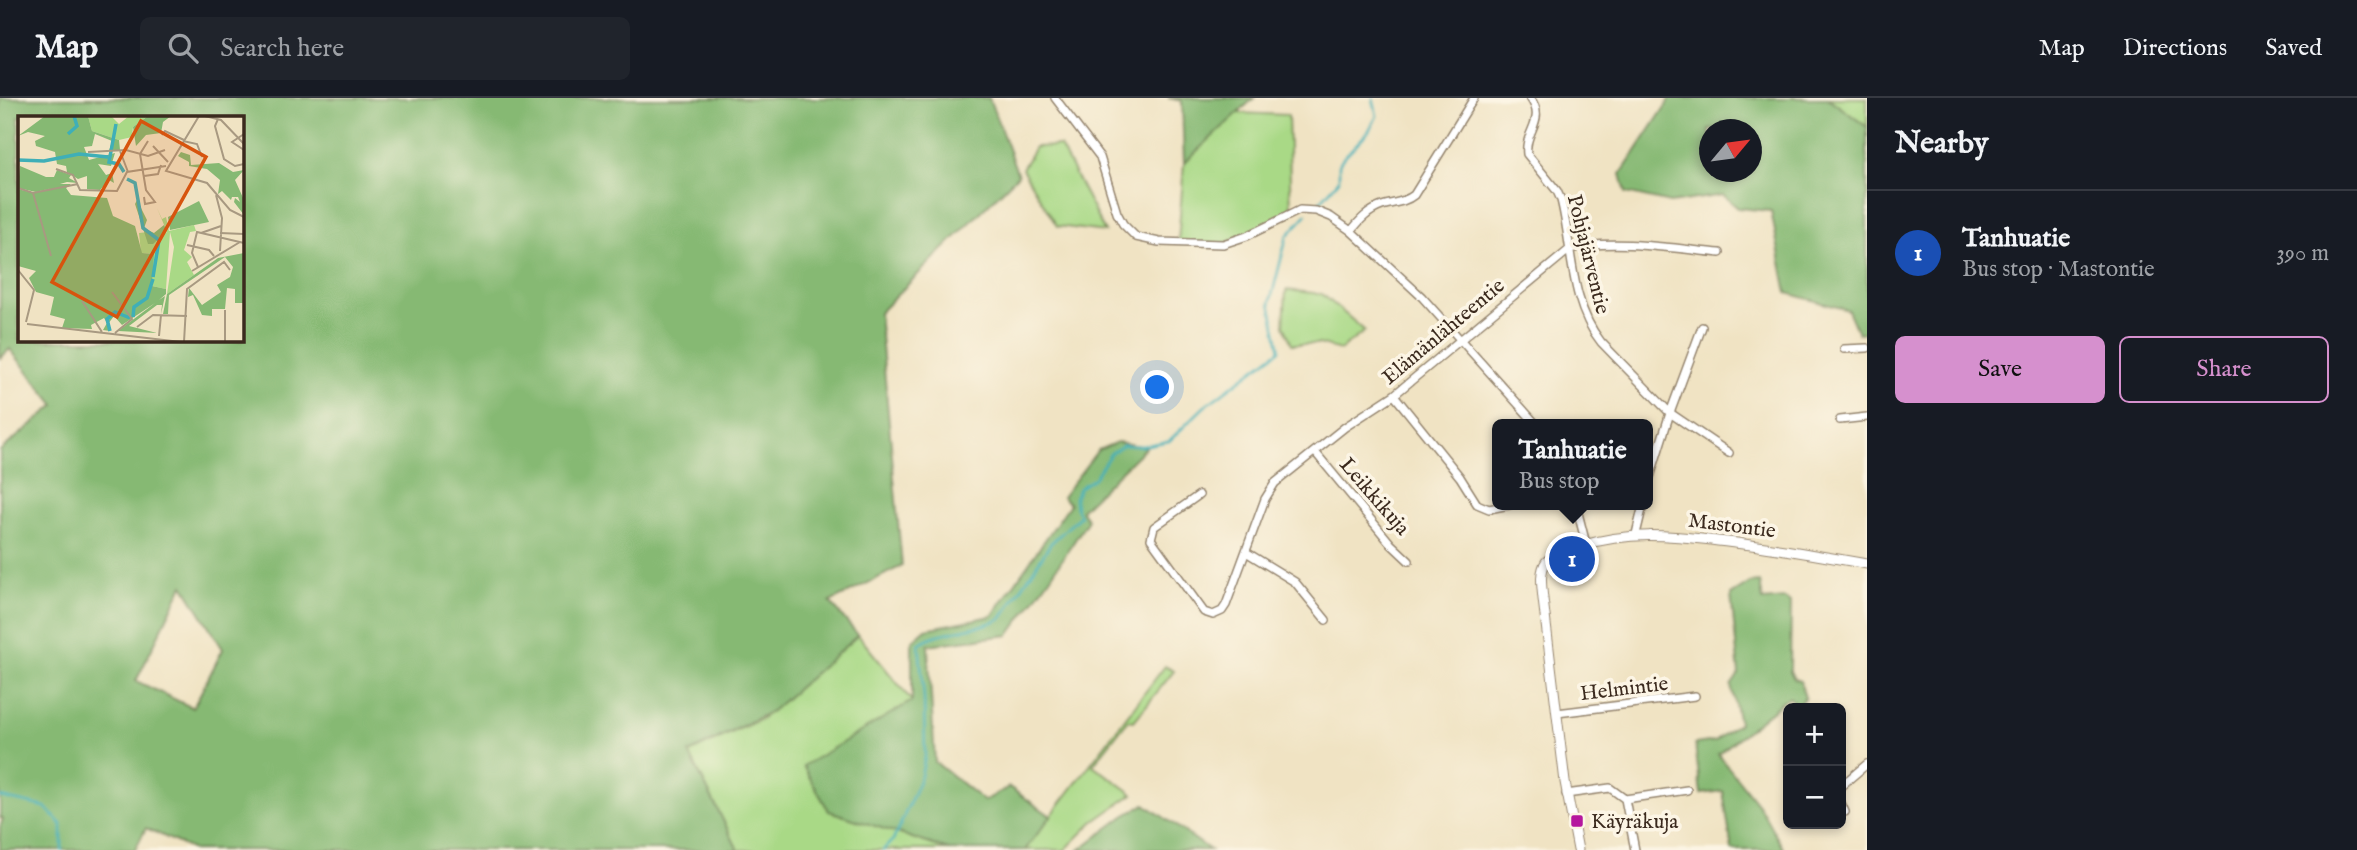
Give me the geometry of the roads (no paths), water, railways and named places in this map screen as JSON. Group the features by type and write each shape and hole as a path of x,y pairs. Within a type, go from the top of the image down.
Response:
{"street":[{"path":"1055,98 1100,157 1117,213 1123,224 1136,237 1159,242 1223,244 1247,236 1300,210 1321,212 1351,231 1422,297 1531,419"},
{"path":"1351,231 1368,212 1406,201 1414,195 1474,98"},
{"name":"Pohjajärventie","path":"1530,98 1538,115 1526,147 1527,154 1557,191 1563,209 1582,310 1591,329 1670,413 1728,453"},
{"path":"1570,249 1582,245 1627,246 1720,253"},
{"name":"Elämänlähteentie","path":"1199,495 1156,525 1152,539 1207,614 1213,615 1224,608 1267,494 1275,483 1345,427 1394,396 1570,249"},
{"path":"1653,468 1702,327"},
{"path":"1844,349 1867,348"},
{"path":"1394,396 1460,477 1477,504 1492,508"},
{"path":"1840,420 1867,417"},
{"name":"Leikkikuja","path":"1315,452 1391,544 1409,561"},
{"path":"1577,510 1586,544"},
{"path":"1636,534 1642,510"},
{"name":"Mastontie","path":"1557,713 1542,584 1544,567 1553,557 1586,544 1636,534 1768,546 1867,564"},
{"path":"1245,552 1295,582 1326,621"},
{"name":"Helmintie","path":"1557,713 1695,696"},
{"path":"1557,713 1566,794 1578,850"},
{"path":"1846,782 1867,764"},
{"path":"1566,794 1610,788 1625,799 1635,850"},
{"path":"1625,799 1687,790"}],"waterway":[{"path":"1318,204 1339,180 1339,164 1343,158 1368,132 1377,116 1373,98"},
{"path":"883,850 893,840 899,828 921,776 925,757 924,698 919,644 936,635 1002,618 1051,543 1080,516 1075,498 1079,488 1094,478 1111,453 1124,445 1142,446 1169,441 1204,407 1280,350 1270,303 1287,236 1307,214"},
{"path":"0,797 45,807 62,825 62,850"}],"place":[{"name":"Tanhuatie","path":"1572,559"},
{"name":"Käyräkuja","path":"1577,821"}]}
